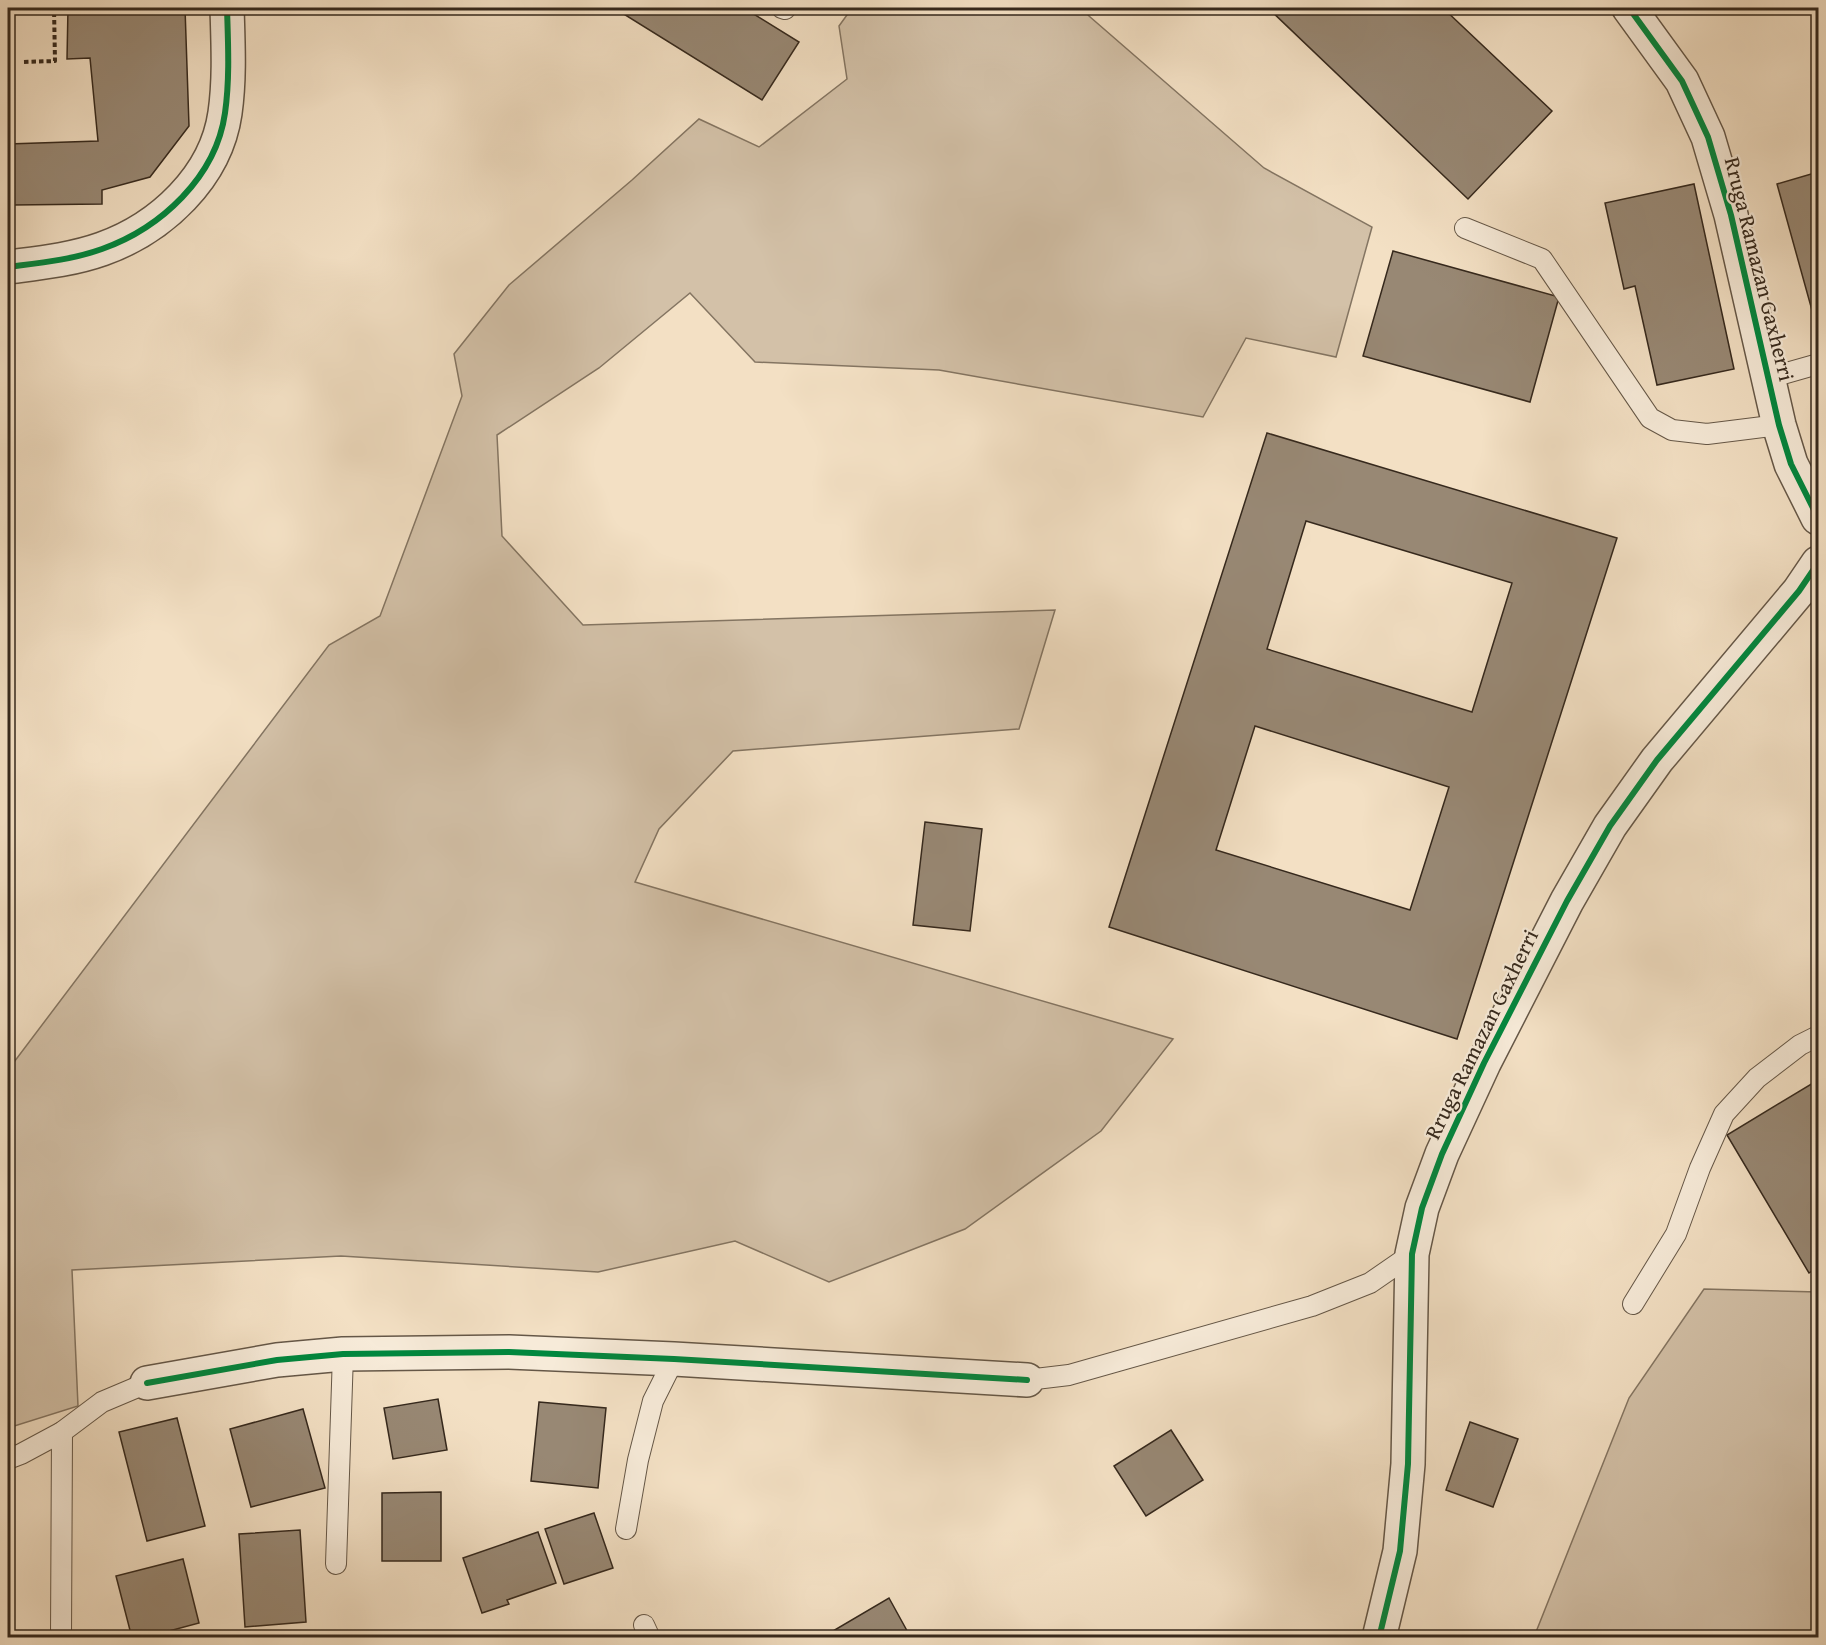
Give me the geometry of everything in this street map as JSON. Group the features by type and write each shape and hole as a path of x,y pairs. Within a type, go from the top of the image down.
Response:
{"street":[{"path":"8,267 67,259 102,249 132,236 162,216 188,191 207,164 225,115 228,64 227,8"},
{"name":"Rruga Ramazan Gaxherri","path":"1629,8 1682,81 1708,137 1731,215 1779,425 1791,464 1818,518"},
{"name":"Rruga Ramazan Gaxherri","path":"1379,1638 1400,1551 1408,1464 1412,1254 1422,1208 1442,1154 1489,1053 1556,921 1610,825 1657,760 1799,591 1818,563"},
{"path":"147,1383 277,1360 343,1354 508,1352 674,1359 1027,1380"}],"lane":[{"path":"1465,228 1542,259 1650,418 1672,430 1707,434 1779,425"},
{"path":"1769,378 1818,364"},
{"path":"1633,1304 1676,1234 1700,1168 1724,1114 1757,1078 1800,1045 1818,1036"},
{"path":"1027,1380 1069,1375 1312,1306 1370,1283 1412,1254"},
{"path":"336,1564 343,1354"},
{"path":"626,1529 638,1460 652,1401 674,1359"},
{"path":"8,1459 63,1432 102,1402 147,1383"},
{"path":"61,1638 63,1432"}],"path":[{"path":"24,63 55,61 54,8"}],"shaded area":[{"path":"852,8 1082,8 1264,168 1372,227 1336,357 1246,338 1203,417 939,370 755,362 690,293 599,368 497,435 502,536 583,625 1055,610 1019,729 733,751 659,829 635,882 1173,1039 1101,1131 965,1229 829,1282 735,1241 598,1272 341,1256 72,1270 78,1406 8,1428 8,1070 329,645 380,616 462,396 454,354 509,285 632,180 699,119 759,147 847,79 839,26"},
{"path":"1704,1289 1818,1292 1818,1637 1534,1637 1629,1398"}],"building":[{"path":"68,8 185,8 189,126 150,177 102,190 102,204 12,205 11,227 8,227 8,144 98,141 90,58 67,59"},
{"path":"614,8 744,8 799,42 762,100"},
{"path":"1268,8 1443,8 1552,111 1468,199"},
{"path":"1818,172 1818,332 1777,184"},
{"path":"1694,184 1734,369 1657,385 1635,286 1624,289 1605,203"},
{"path":"1393,251 1559,297 1530,402 1363,356"},
{"path":"1267,433 1617,538 1457,1039 1109,927","holes":["1306,521 1512,583 1472,712 1267,649","1255,726 1449,787 1410,910 1216,850"]},
{"path":"925,822 982,829 970,931 913,925"},
{"path":"1813,1083 1818,1092 1818,1267 1809,1273 1727,1135"},
{"path":"438,1399 447,1450 393,1459 384,1408"},
{"path":"539,1402 606,1408 598,1488 531,1481"},
{"path":"303,1409 325,1488 251,1507 230,1429"},
{"path":"177,1418 205,1526 147,1541 119,1432"},
{"path":"1470,1422 1518,1439 1493,1507 1446,1490"},
{"path":"1171,1430 1203,1480 1146,1516 1114,1466"},
{"path":"441,1492 441,1561 382,1561 382,1493"},
{"path":"594,1513 613,1568 564,1584 545,1529"},
{"path":"300,1530 306,1622 245,1627 239,1534"},
{"path":"538,1532 556,1583 507,1600 509,1604 482,1613 463,1558"},
{"path":"183,1559 199,1623 143,1638 132,1638 116,1576"},
{"path":"889,1598 911,1638 821,1638"}],"cycle path":[{"path":"8,267 90,253 124,240 164,214 198,179 220,136 225,113 228,87 227,8"},
{"path":"1629,8 1682,81 1708,137 1731,215 1779,425 1791,464 1818,518"},
{"path":"1379,1638 1400,1551 1408,1464 1412,1254 1422,1208 1442,1154 1484,1063 1567,901 1610,826 1657,760 1799,591 1818,563"},
{"path":"147,1383 277,1360 343,1354 509,1352 674,1359 1027,1380"}]}
